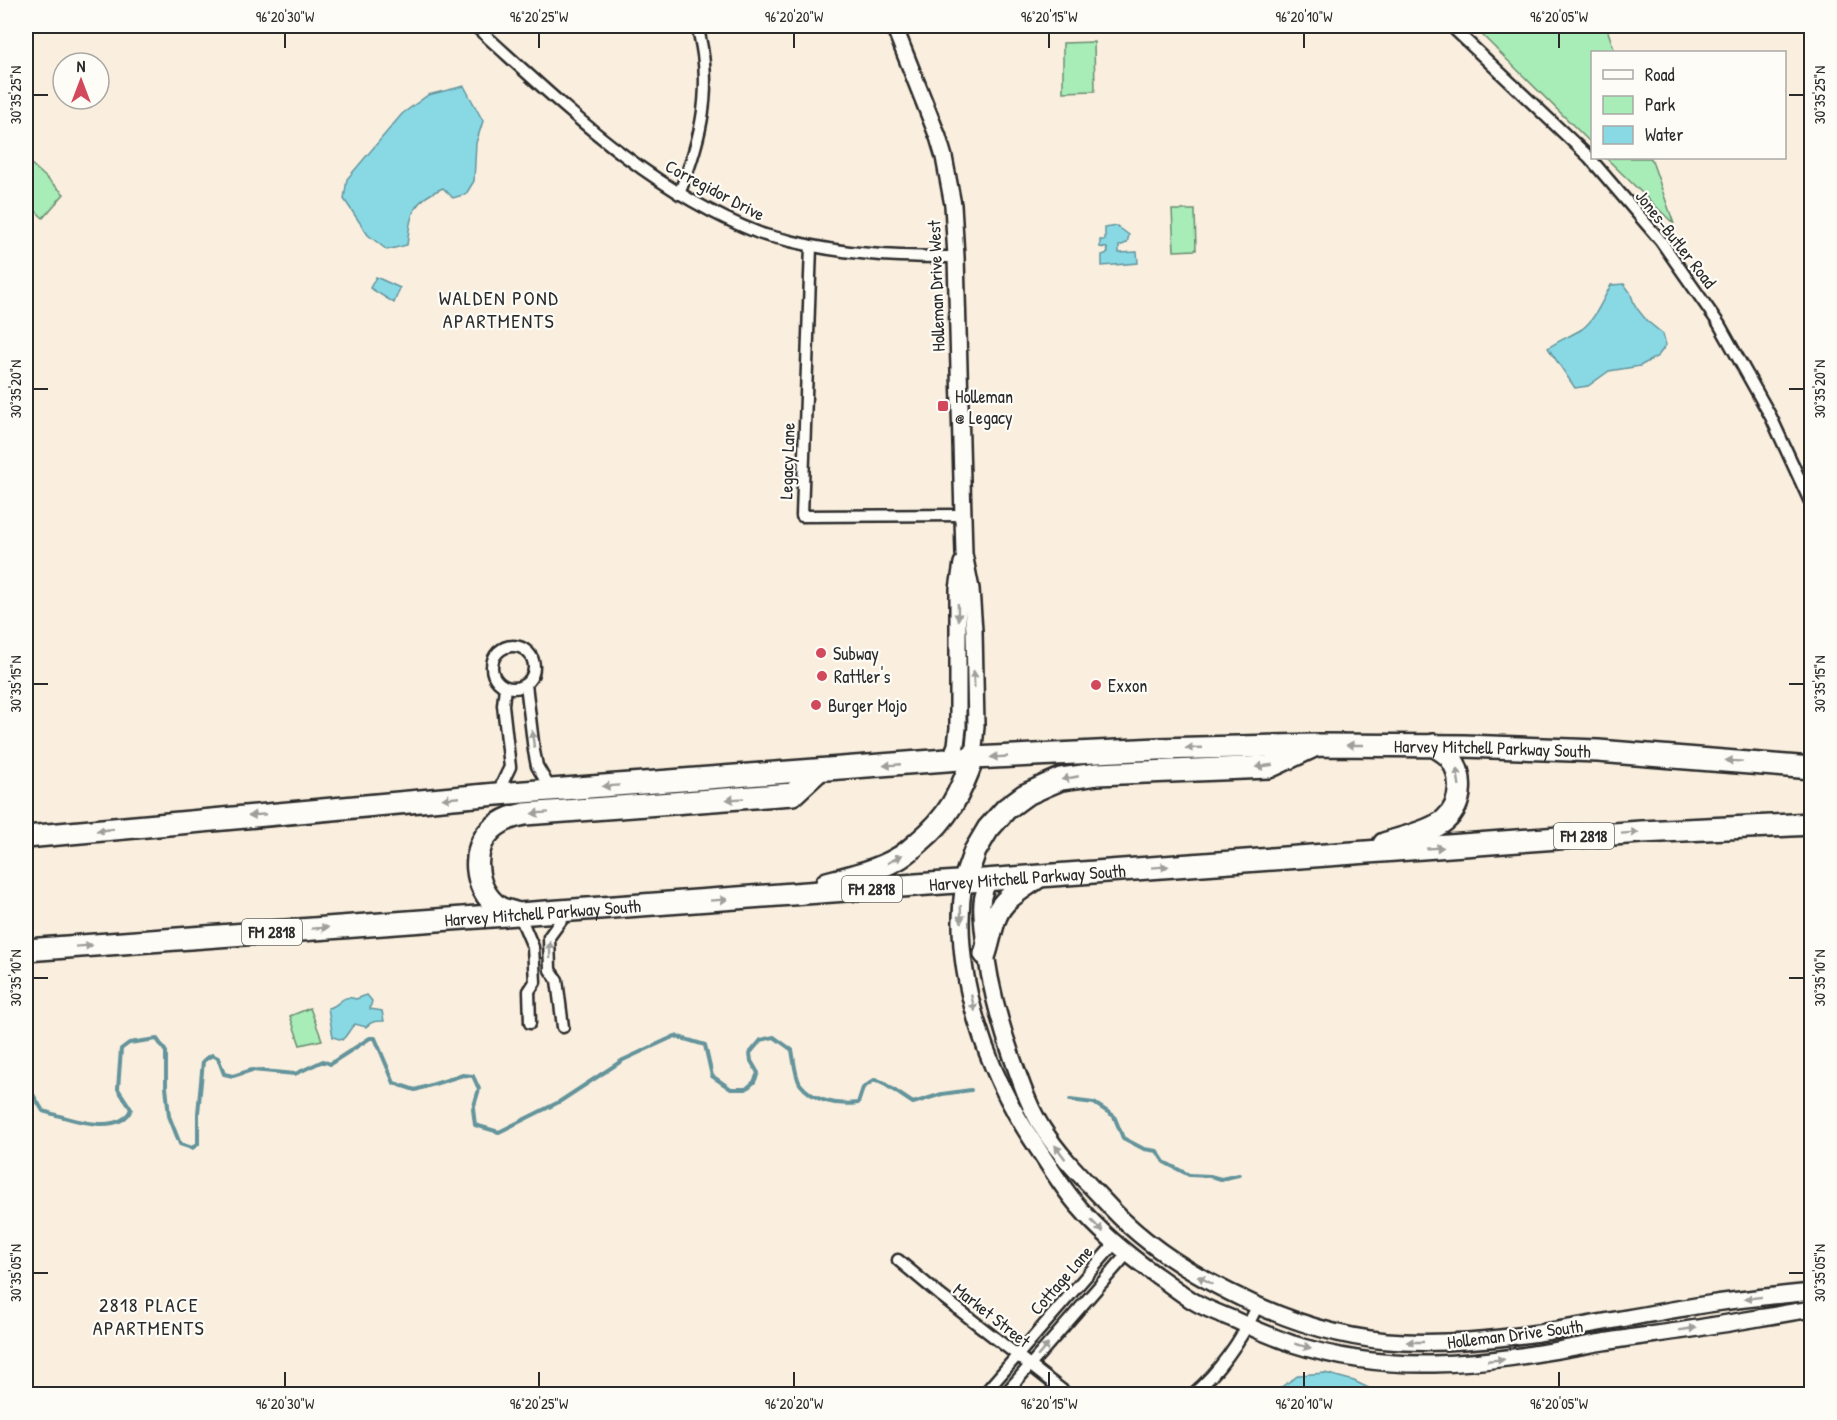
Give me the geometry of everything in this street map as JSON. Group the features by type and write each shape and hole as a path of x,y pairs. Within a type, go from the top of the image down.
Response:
{"highway":[{"path":"964,882 975,851 988,829 1006,809 1025,795 1047,784 1061,779 1097,774 1269,767 1318,745"},
{"name":"Harvey Mitchell Parkway South","path":"26,837 497,794 973,758 1158,749 1434,745 1598,751 1812,768"},
{"path":"1356,853 1431,828 1444,821 1454,810 1459,794 1460,779 1455,765 1447,754 1434,745"},
{"path":"779,896 858,875 898,859 942,821 955,802 973,758"},
{"path":"519,914 499,908 486,894 478,876 477,862 480,845 491,829 508,817 793,795 818,771"},
{"name":"Harvey Mitchell Parkway South","path":"27,952 1641,832 1812,824"},
{"path":"985,954 999,910 1006,901 1039,876"}],"street":[{"name":"Corregidor Drive","path":"475,26 565,108 615,149 679,194 760,233 811,246 856,253 885,256 957,256"},
{"path":"679,194 698,143 704,107 703,48 697,26"},
{"name":"Holleman Drive West","path":"894,26 944,157 953,205 957,256 964,554 971,590 974,631 976,726 973,758"},
{"name":"Jones-Butler Road","path":"1451,26 1589,157 1660,240 1719,324 1771,417 1812,506"},
{"name":"Legacy Lane","path":"811,246 802,516 963,515"},
{"name":"Holleman Drive West","path":"950,760 957,745 958,589 964,554"},
{"path":"509,646 520,647 529,654 534,664 533,675 526,684 516,688 505,687 496,681 491,671 492,660 499,651 509,646"},
{"path":"526,684 537,766 551,790"},
{"path":"497,794 510,767 503,705 505,687"},
{"name":"Holleman Drive South","path":"991,880 985,889 982,903 989,979 1002,1031 1020,1081 1042,1128 1070,1164 1126,1223 1157,1250 1184,1269 1257,1307 1311,1326 1357,1336 1402,1342 1461,1342 1507,1337 1693,1306 1812,1292"},
{"name":"Holleman Drive South","path":"964,882 961,903 964,958 975,1014 990,1061 1015,1110 1048,1164 1078,1206 1127,1254 1192,1300 1292,1344 1322,1352 1359,1359 1433,1364 1515,1358 1812,1309"},
{"path":"563,1027 557,980 550,970 549,937 568,911"},
{"path":"519,914 532,946 535,982 529,991 530,1023"},
{"name":"Cottage Lane","path":"984,1395 1115,1243"},
{"name":"Cottage Lane","path":"1005,1395 1127,1254"},
{"name":"Market Street","path":"898,1260 1067,1395"},
{"path":"1193,1395 1207,1383 1230,1355 1257,1307"}],"green space":[{"path":"1473,26 1606,26 1615,51 1591,51 1591,143"},
{"path":"1094,42 1095,91 1063,92 1063,43"},
{"path":"1607,159 1651,159 1674,224"},
{"path":"27,160 64,194 43,218 26,202"},
{"path":"1172,210 1195,210 1196,250 1174,251"},
{"path":"310,1008 322,1040 300,1045 290,1016"}],"water":[{"path":"464,86 483,121 476,143 474,181 466,194 453,198 443,188 424,198 414,210 407,245 387,250 368,235 344,199 347,179 402,114 428,95"},
{"path":"1117,226 1129,235 1127,243 1119,246 1119,253 1137,252 1138,263 1102,266 1102,255 1108,253 1107,248 1100,247 1100,240 1105,240 1105,228"},
{"path":"376,277 400,288 394,303 370,288"},
{"path":"1624,284 1635,306 1647,321 1663,334 1666,345 1658,356 1640,366 1609,371 1588,386 1575,388 1548,348 1587,325 1611,285"},
{"path":"367,995 372,1001 370,1009 382,1011 384,1021 374,1022 366,1027 355,1024 342,1040 333,1037 328,1008 347,998 356,999"},
{"path":"1325,1373 1354,1381 1375,1391 1375,1394 1271,1394 1299,1375"}],"waterway":[{"path":"26,1083 43,1111 77,1121 104,1124 116,1122 125,1118 131,1109 118,1089 121,1049 129,1043 157,1039 166,1052 169,1116 180,1144 192,1148 198,1144 198,1113 203,1061 212,1055 218,1058 224,1074 233,1076 252,1070 295,1074 323,1061 330,1064 370,1038 375,1038 394,1083 415,1090 463,1075 473,1076 479,1089 473,1109 475,1125 499,1132 559,1102 623,1060 675,1036 705,1045 712,1076 731,1089 746,1089 754,1082 758,1073 751,1061 750,1053 761,1040 774,1037 792,1050 800,1084 812,1095 826,1101 842,1104 858,1103 863,1088 874,1080 880,1081 913,1103 942,1094 971,1090"},
{"path":"1070,1100 1094,1103 1114,1116 1123,1138 1144,1149 1157,1151 1164,1162 1189,1175 1221,1179 1239,1175"}],"place":[{"name":"Holleman @ Legacy","path":"943,406"},
{"name":"Subway","path":"821,653"},
{"name":"Rattler's","path":"822,676"},
{"name":"Exxon","path":"1096,685"},
{"name":"Burger Mojo","path":"816,705"}],"district":[{"name":"WALDEN POND APARTMENTS","path":"499,308"},
{"name":"2818 PLACE APARTMENTS","path":"149,1316"}]}
